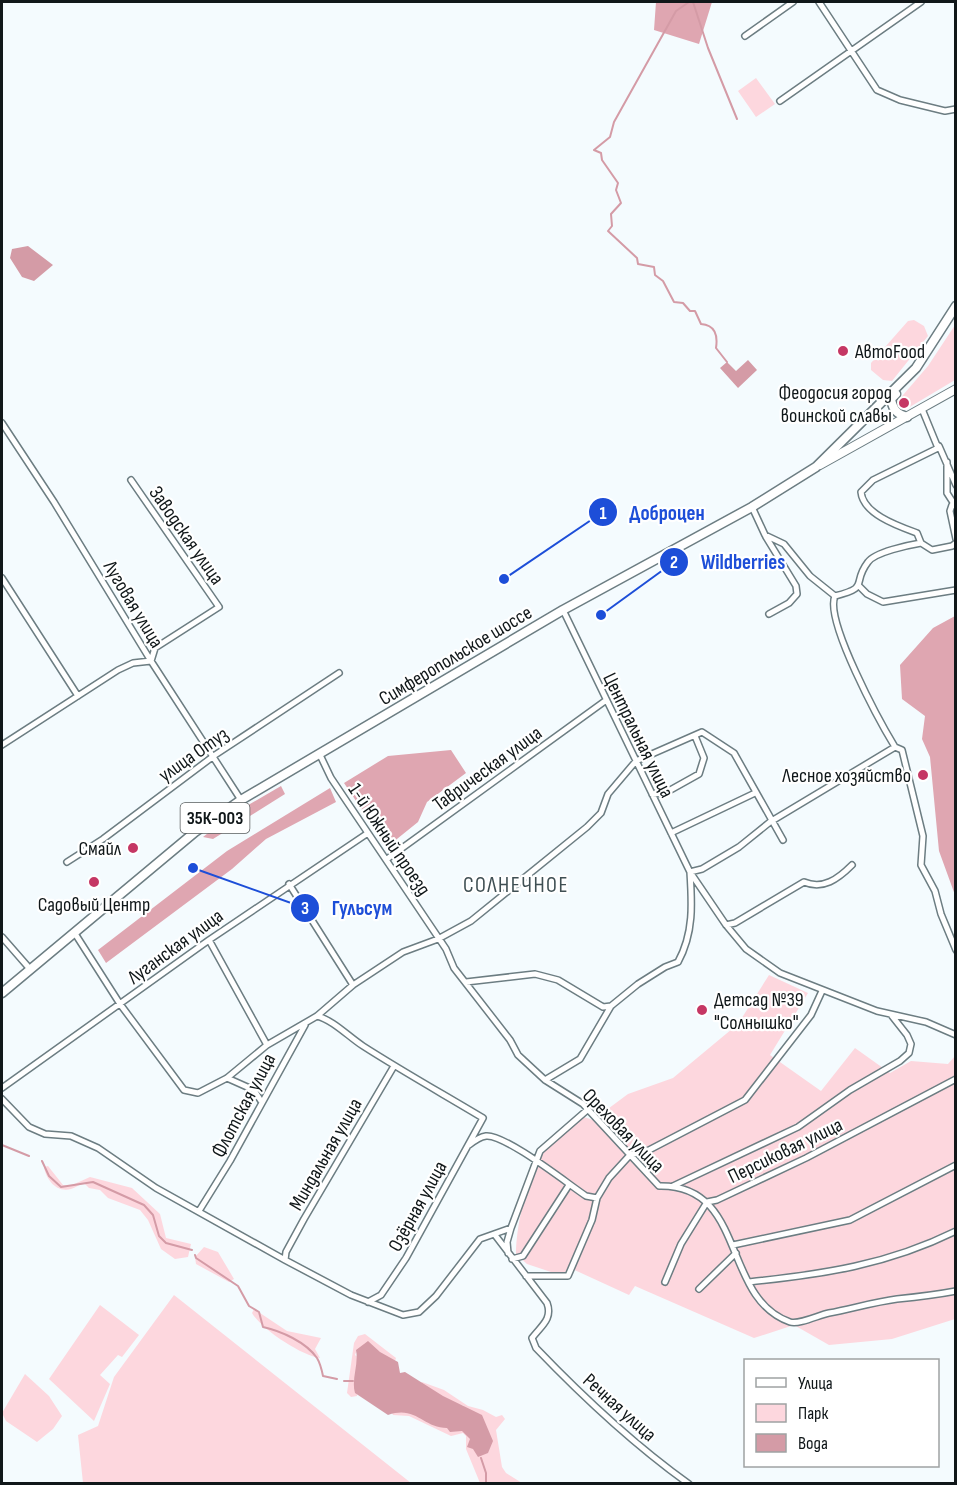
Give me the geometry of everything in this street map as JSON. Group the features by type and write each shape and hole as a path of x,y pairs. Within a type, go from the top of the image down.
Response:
{"main road":[{"name":"35К-003","path":"816,467 916,368 956,306"},
{"path":"936,338 951,318 956,316"},
{"path":"897,388 898,391 891,399 892,406 895,411 907,417"},
{"name":"Симферопольское шоссе","path":"2,993 195,832 242,800 562,610 752,507 816,467 956,389"}],"street":[{"path":"745,36 793,2"},
{"path":"819,2 877,90 900,100 945,111 956,109"},
{"path":"780,101 921,2"},
{"path":"922,409 956,484"},
{"name":"Луговая улица","path":"2,423 54,502 151,661 215,755 242,800"},
{"path":"938,444 938,448 873,480 861,492 862,501 869,510 917,533 921,543 932,550 952,546 956,541 950,511 954,506 947,494 947,462"},
{"name":"Заводская улица","path":"131,480 219,607 155,648 151,661"},
{"path":"752,507 765,535 796,586 797,594 789,603 769,614"},
{"path":"765,535 784,544 810,576 835,596"},
{"path":"835,596 855,591 871,558 904,546 921,543"},
{"path":"2,578 78,696"},
{"path":"859,586 867,594 883,602 956,590"},
{"path":"835,596 833,601 836,616 865,695 895,747 902,750 922,837 921,865 935,891 941,914 956,950"},
{"name":"Центральная улица","path":"562,610 690,872 726,925 746,949 780,973 822,991 892,1016 926,1022 956,1035"},
{"path":"2,745 118,670 133,663 151,661"},
{"name":"улица Отуз","path":"67,862 103,839 215,755 339,673"},
{"name":"Таврическая улица","path":"387,859 605,701"},
{"path":"74,932 120,1004 184,1090 198,1093 227,1078 267,1046 317,1016 353,985 404,952 438,939 471,921 587,827 601,813 608,794 636,761 702,732 734,753 783,840"},
{"path":"652,794 665,793 699,774 704,758 695,736"},
{"path":"690,872 702,868 739,847 771,822 895,747"},
{"name":"1-й Южный проезд","path":"320,755 331,778 387,859 438,939"},
{"path":"671,833 755,793"},
{"name":"Луганская улица","path":"2,1088 289,884 368,833"},
{"path":"726,925 735,923 793,886 804,882 814,886 838,880 852,866"},
{"name":"Центральная улица","path":"545,1080 580,1059 611,1006 638,984 665,967 678,962 686,948 690,927 690,872"},
{"path":"289,884 353,985"},
{"path":"2,937 30,969"},
{"name":"Ореховая улица","path":"438,939 446,949 454,968 518,1054 545,1080 583,1104 586,1111 659,1186 688,1189 707,1202 733,1245 760,1302 775,1314 792,1323 896,1299 924,1298 956,1290"},
{"path":"209,940 267,1046"},
{"path":"466,982 535,974 558,980 603,1007 611,1006"},
{"path":"495,1235 526,1276 568,1276 592,1220 597,1198 609,1178 630,1155 649,1150 745,1100 811,1015 822,991"},
{"path":"317,1016 325,1018 341,1032 394,1066"},
{"name":"Флотская улица","path":"199,1211 230,1161 303,1026 317,1016"},
{"path":"673,1186 798,1127 850,1090 900,1061 909,1053 911,1044 908,1035 892,1016"},
{"name":"Озёрная улица","path":"368,1302 381,1295 406,1258 483,1118 394,1066"},
{"name":"Миндальная улица","path":"285,1260 286,1252 304,1219 394,1066"},
{"path":"227,1078 254,1090 261,1101"},
{"name":"Персиковая улица","path":"707,1202 717,1200 772,1176 956,1079"},
{"path":"2,1099 29,1127 45,1134 72,1136 89,1144 156,1188 285,1260 368,1302 403,1315 419,1312 436,1296 480,1239 511,1228"},
{"path":"510,1257 507,1242 540,1151 551,1138 586,1111"},
{"path":"468,1146 485,1136 495,1137 536,1161 586,1196 597,1198"},
{"path":"733,1245 850,1220 956,1165"},
{"path":"510,1257 523,1256 569,1185"},
{"path":"665,1282 681,1244 707,1202"},
{"path":"749,1282 826,1274 917,1250 956,1231"},
{"path":"699,1288 736,1253"},
{"name":"Речная улица","path":"526,1276 547,1303 550,1311 548,1318 532,1338 536,1348 585,1400 646,1452 689,1484"}],"green space":[{"path":"756,78 775,104 756,117 738,91"},
{"path":"914,320 924,326 928,336 892,381 883,380 871,370 871,363 908,321"},
{"path":"955,325 955,380 903,411 897,402 928,366"},
{"path":"769,975 808,993 770,1055 821,1091 855,1048 890,1073 911,1061 948,1064 955,1056 955,1319 892,1339 829,1345 794,1325 754,1338 635,1286 629,1295 568,1267 563,1276 527,1264 516,1254 518,1227 525,1196 536,1165 550,1143 584,1117 593,1120 628,1094 673,1078 738,1024"},
{"path":"48,1166 63,1185 70,1186 90,1177 132,1188 160,1214 166,1238 191,1244 188,1257 175,1259 161,1249 148,1220 140,1210 108,1198 100,1190 89,1188 84,1183 66,1190 56,1187 45,1172 44,1167"},
{"path":"204,1247 218,1252 234,1279 229,1282 196,1264 195,1257"},
{"path":"174,1295 411,1483 83,1483 78,1435 98,1426 114,1377"},
{"path":"100,1305 139,1335 122,1357 118,1355 100,1375 110,1384 94,1421 49,1379"},
{"path":"254,1309 287,1331 321,1338 315,1349 320,1358 293,1347 273,1334 252,1313"},
{"path":"365,1334 396,1358 395,1361 357,1350 355,1355 360,1359 357,1396 351,1397 347,1393 354,1343 358,1336"},
{"path":"25,1374 49,1396 62,1416 53,1429 37,1442 6,1421 2,1413"},
{"path":"422,1382 444,1390 468,1406 496,1417 502,1415 505,1419 496,1430 502,1467 506,1473 522,1483 480,1483 466,1449 466,1436 463,1433 451,1436 409,1416 393,1415 392,1413 398,1410 415,1412 438,1422 440,1426 448,1425 473,1434 476,1437 475,1448 480,1451 487,1450 489,1439 482,1439 465,1413 464,1406 446,1400 420,1384"}],"shaded area":[{"path":"656,2 712,2 699,44 654,30"},
{"path":"955,616 955,895 939,851 930,757 922,739 925,716 902,699 900,665 933,628"},
{"path":"451,750 466,773 427,802 418,822 387,847 344,783 388,756"},
{"path":"281,786 285,794 213,839 203,837 231,815"},
{"path":"330,788 336,802 266,839 232,869 106,963 98,950 227,851"}],"water":[{"path":"28,246 53,265 34,281 22,277 10,258 12,249"},
{"path":"748,360 757,370 738,388 720,368 727,362 736,371"},
{"path":"368,1341 380,1352 398,1362 400,1373 405,1372 443,1396 482,1415 493,1441 488,1453 478,1457 473,1449 467,1447 470,1439 462,1431 450,1432 447,1428 432,1425 406,1413 388,1415 355,1393 356,1350"}],"waterway":[{"path":"689,2 676,11 614,122 610,137 594,150 601,153 602,160 618,183 616,190 621,203 611,214 612,226 608,231 637,258 638,264 654,267 655,275 663,281 674,302 683,303 690,311 695,311 701,324 710,326 716,335 716,348 727,362"},
{"path":"693,2 708,48 737,119"},
{"path":"2,1145 29,1156"},
{"path":"42,1161 49,1176 61,1187 93,1182 144,1205 153,1215 159,1236 166,1243 192,1250"},
{"path":"195,1255 196,1258 238,1286 249,1306 259,1312 263,1327 300,1342 317,1358 323,1376 337,1379"},
{"path":"344,1381 353,1381"},
{"path":"481,1458 486,1473 486,1484"}],"place":[{"name":"АвтоFood","path":"843,351"},
{"name":"Феодосия город воинской славы","path":"904,403"},
{"name":"Доброцен","path":"504,579"},
{"name":"Wildberries","path":"601,615"},
{"name":"Лесное хозяйство","path":"923,775"},
{"name":"Смайл","path":"133,848"},
{"name":"Гульсум","path":"193,868"},
{"name":"Садовый Центр","path":"94,882"},
{"name":"Детсад №39 \"Солнышко\"","path":"702,1010"}],"district":[{"name":"СОЛНЕЧНОЕ","path":"516,884"}]}
